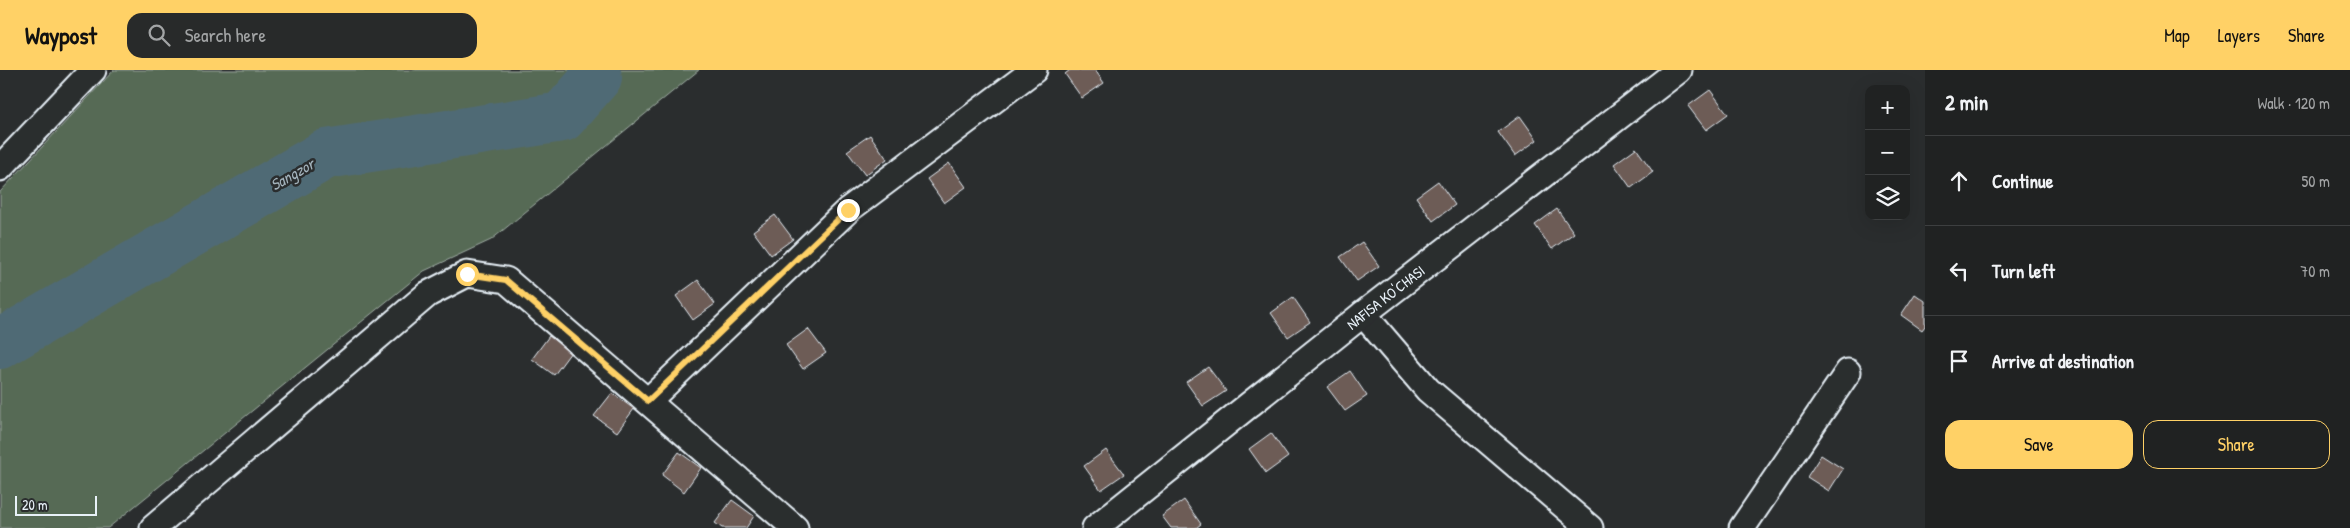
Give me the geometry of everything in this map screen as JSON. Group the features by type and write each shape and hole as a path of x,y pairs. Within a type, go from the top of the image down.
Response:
{"street":[{"path":"0,168 94,70"},
{"path":"648,401 848,210 1034,70"},
{"name":"NAFISA KO'CHASI","path":"1095,528 1363,314 1680,70"},
{"path":"153,528 428,294 467,274 506,280 795,528"},
{"path":"1363,314 1428,390 1588,528"},
{"path":"1742,528 1848,372"}],"green space":[{"path":"114,70 699,70 491,240 424,271 108,528 0,528 0,192"}],"building":[{"path":"1070,70 1095,70 1104,83 1082,98 1065,74"},
{"path":"1710,90 1728,114 1706,130 1688,106"},
{"path":"1520,116 1537,140 1515,156 1498,132"},
{"path":"870,135 887,159 865,175 847,151"},
{"path":"1636,148 1653,172 1631,188 1614,164"},
{"path":"949,163 966,187 944,203 927,179"},
{"path":"1438,181 1455,205 1433,221 1416,197"},
{"path":"1557,209 1574,233 1552,249 1535,225"},
{"path":"775,215 793,239 771,255 753,231"},
{"path":"1362,242 1379,266 1357,281 1340,257"},
{"path":"698,280 715,304 693,320 676,296"},
{"path":"1915,294 1925,301 1925,326 1922,330 1901,315"},
{"path":"1293,297 1310,322 1288,337 1271,313"},
{"path":"808,329 826,353 803,369 786,345"},
{"path":"549,336 571,352 554,375 532,359"},
{"path":"1208,367 1226,391 1203,406 1186,382"},
{"path":"1350,371 1367,396 1345,411 1327,387"},
{"path":"612,393 634,409 617,432 594,416"},
{"path":"1271,433 1288,457 1266,473 1249,449"},
{"path":"1106,450 1124,474 1101,490 1084,466"},
{"path":"679,452 701,468 684,492 662,475"},
{"path":"1821,455 1843,469 1829,491 1807,477"},
{"path":"732,500 754,516 746,528 722,528 715,523"},
{"path":"1184,500 1201,524 1196,528 1171,528 1162,516"}],"waterway":[{"name":"Sangzor","path":"0,344 326,154 562,117 597,77 594,70"}],"route":[{"path":"467,274 506,280 648,401 848,210"}]}
